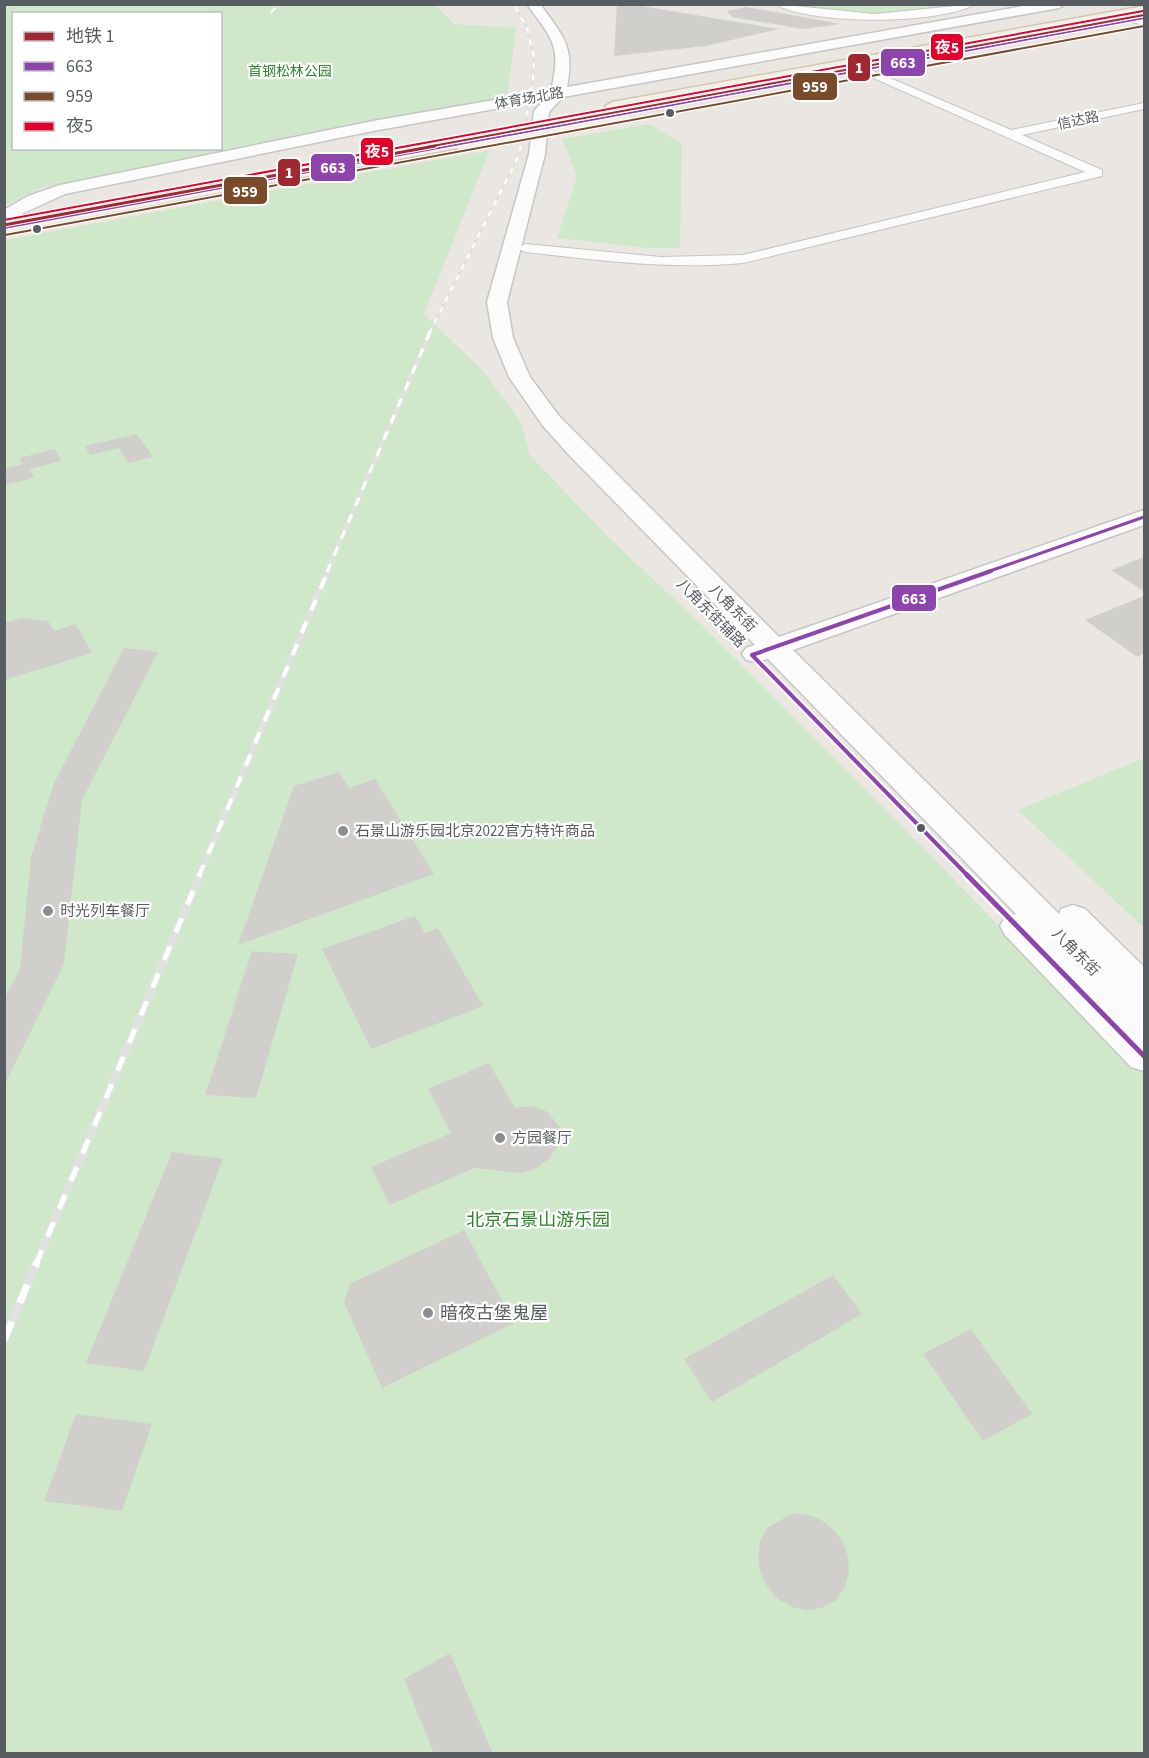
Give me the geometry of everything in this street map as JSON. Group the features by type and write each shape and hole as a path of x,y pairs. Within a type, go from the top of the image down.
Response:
{"main road":[{"path":"618,110 864,70 1142,18"},
{"path":"4,228 618,110 1142,18"},
{"path":"5,217 457,140"}],"street":[{"path":"533,4 561,42 563,72 558,93"},
{"path":"779,4 838,14 898,16 929,13 971,4"},
{"name":"体育场北路","path":"5,217 34,200 60,190 105,180 558,93 1059,4"},
{"path":"929,13 956,23"},
{"path":"525,248 651,260 712,263 743,259 1097,173 864,70"},
{"name":"八角东街","path":"558,93 542,111 537,154 497,302 503,338 520,377 551,421 772,648 1144,1021"},
{"name":"信达路","path":"1011,134 1144,106"},
{"name":"八角东街","path":"537,154 548,173 525,248 513,298 518,337 543,389 572,426 772,648 1144,988"},
{"path":"772,648 1144,517"},
{"name":"八角东街辅路","path":"772,648 1144,1056"}],"green space":[{"name":"首钢松林公园","path":"434,4 454,24 516,28 507,98 40,188 5,206 5,5"},
{"path":"787,5 960,5 917,12 874,13 830,11"},
{"path":"650,124 682,144 680,248 646,248 557,238 577,176 562,139"},
{"name":"北京石景山游乐园","path":"490,150 424,314 483,371 521,422 530,455 609,538 699,622 931,856 1144,1076 1144,1753 5,1753 5,240"},
{"path":"1144,758 1144,928 1018,810"}],"building":[{"path":"617,4 630,4 779,29 706,46 614,56"},
{"path":"746,7 841,24 803,29 732,17 727,11"},
{"path":"137,434 153,457 129,463 119,448 90,455 85,446"},
{"path":"55,449 61,461 30,469 34,478 4,485 4,469 23,464 19,458"},
{"path":"1144,557 1144,589 1142,590 1111,570"},
{"path":"1144,596 1144,653 1137,657 1085,620"},
{"path":"22,618 48,621 54,631 76,624 92,653 4,680 4,623"},
{"name":"时光列车餐厅","path":"124,648 158,652 82,800 64,964 4,1086 4,999 20,969 31,857 54,783"},
{"name":"石景山游乐园北京2022官方特许商品","path":"339,772 349,788 375,779 434,874 238,945 294,786"},
{"path":"415,916 425,933 438,928 483,1006 371,1049 322,949"},
{"path":"252,951 298,954 256,1098 205,1095"},
{"name":"方园餐厅","path":"489,1063 515,1108 533,1106 548,1112 560,1128 560,1143 548,1160 533,1170 519,1173 474,1168 390,1205 371,1167 451,1133 428,1089"},
{"path":"172,1152 223,1159 144,1371 86,1363"},
{"name":"暗夜古堡鬼屋","path":"464,1230 514,1323 382,1388 344,1302 350,1284"},
{"path":"833,1275 862,1314 712,1402 684,1359"},
{"path":"971,1329 1032,1414 983,1441 923,1354"},
{"path":"76,1414 152,1424 122,1511 44,1501"},
{"path":"791,1514 805,1514 820,1519 833,1529 843,1542 848,1557 849,1573 844,1589 835,1601 822,1608 807,1610 792,1607 778,1599 767,1586 760,1572 758,1556 760,1541 767,1528"},
{"path":"450,1653 493,1754 434,1754 404,1679"}],"railway":[{"path":"271,12 280,4"},
{"path":"430,332 519,155 533,79 534,57 527,28 513,4"},
{"path":"327,572 430,332"},
{"path":"199,876 328,571"},
{"path":"36,1264 200,875"},
{"path":"4,1340 37,1262"}],"metro line":[{"name":"1","path":"4,225 1144,15"}],"transit line":[{"name":"夜5","path":"4,220 1143,11"},
{"name":"663","path":"4,228 1144,18"},
{"name":"959","path":"5,235 1144,26"},
{"name":"663","path":"1144,517 752,655 1144,1056"}],"place":[{"name":"石景山游乐园北京2022官方特许商品","path":"343,831"},
{"name":"时光列车餐厅","path":"48,911"},
{"name":"方园餐厅","path":"500,1138"},
{"name":"暗夜古堡鬼屋","path":"428,1313"}]}
